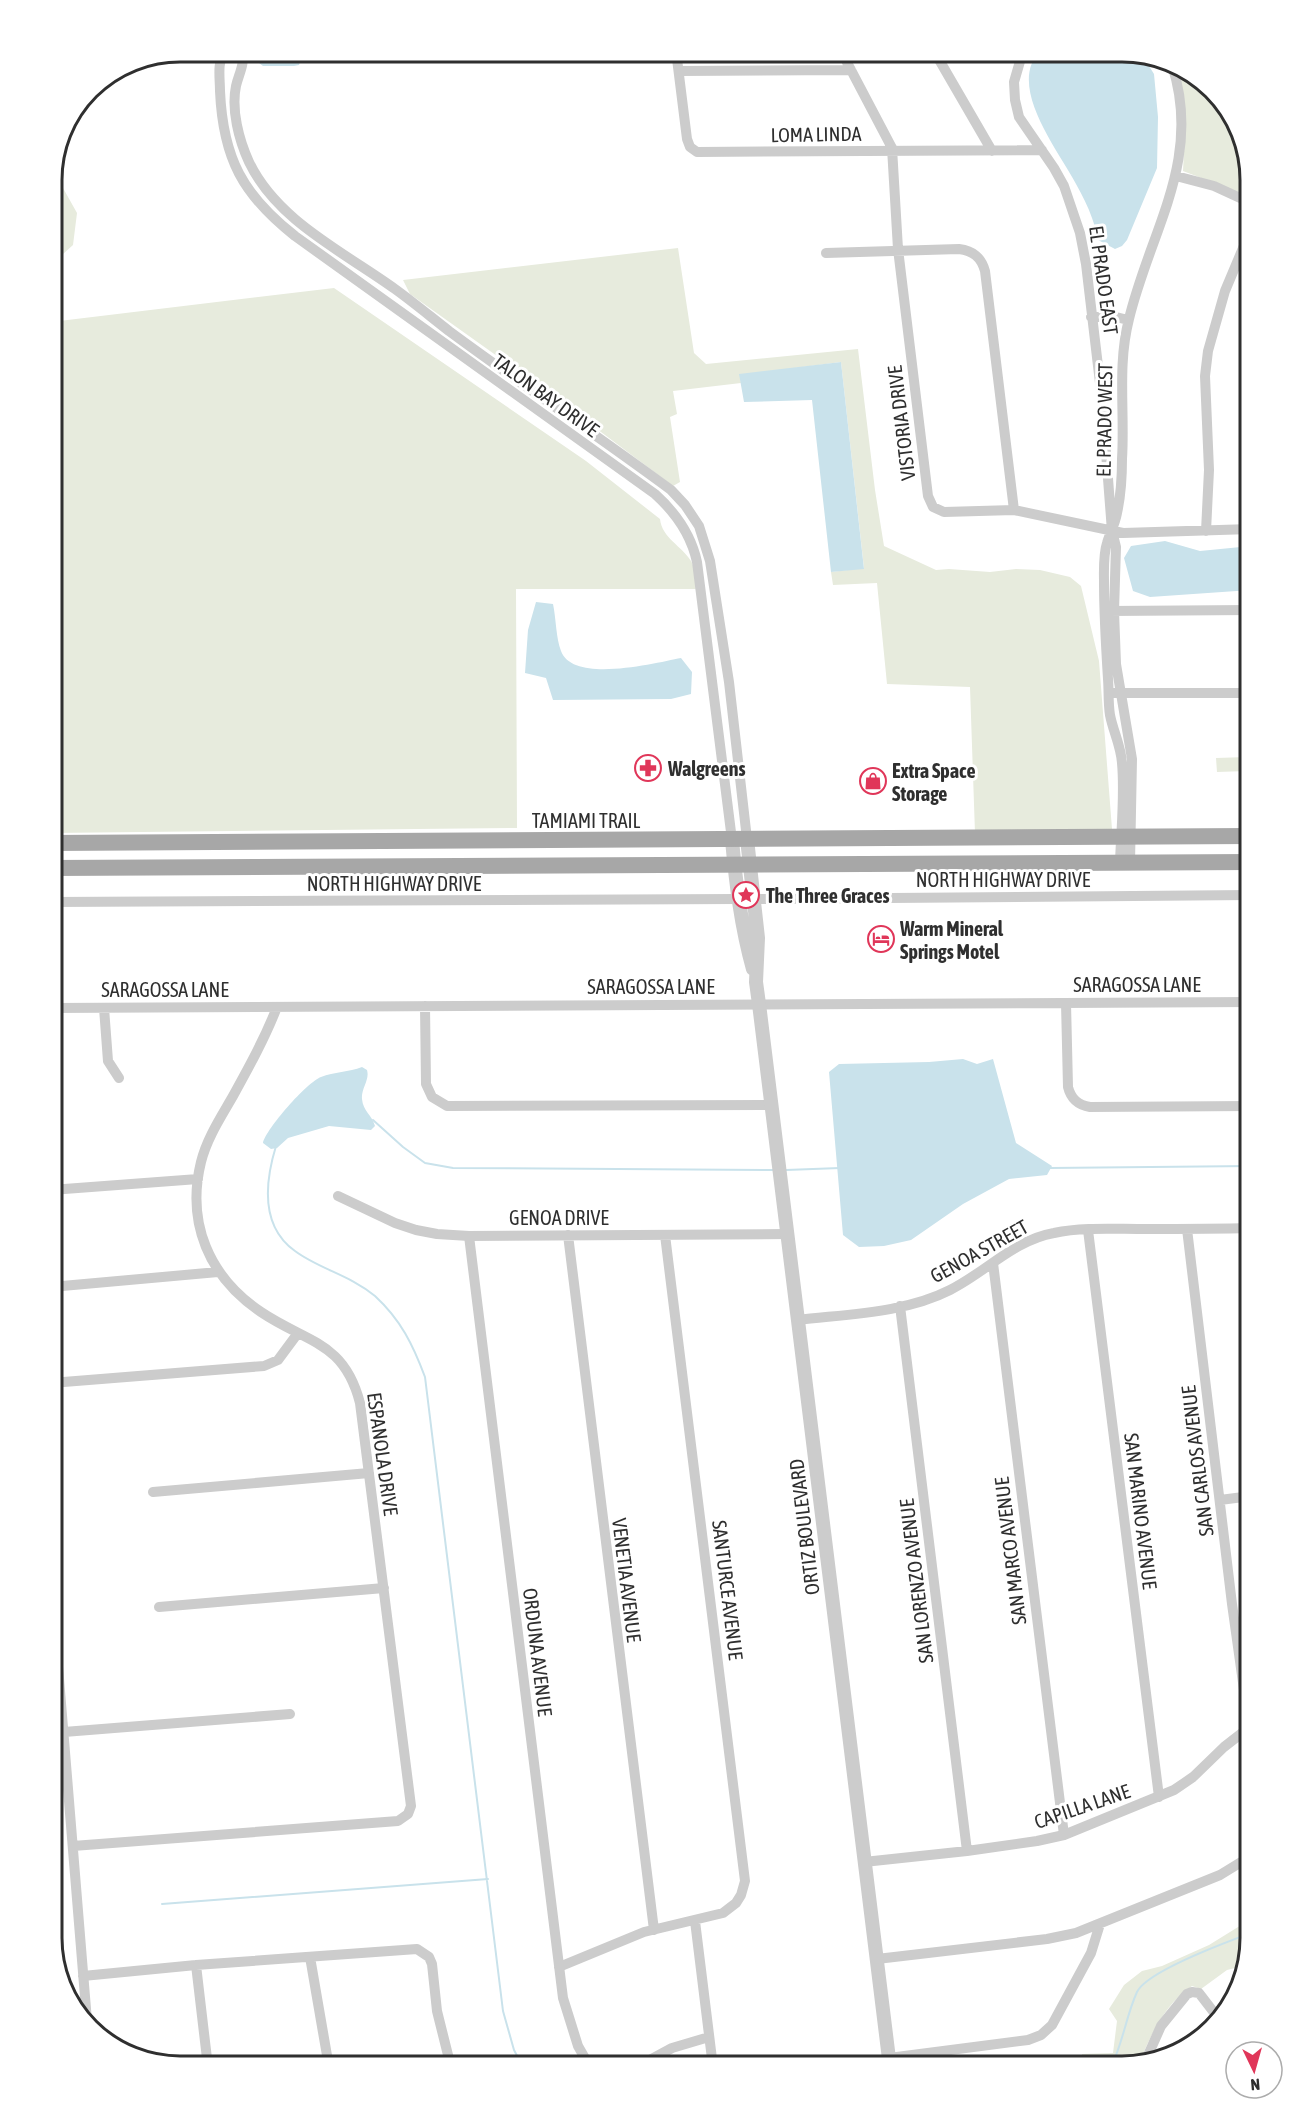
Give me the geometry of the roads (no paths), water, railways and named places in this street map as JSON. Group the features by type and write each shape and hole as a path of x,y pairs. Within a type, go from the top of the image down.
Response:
{"main road":[{"name":"TAMIAMI TRAIL","path":"62,843 1240,836"},
{"path":"62,868 1240,862"}],"street":[{"name":"TALON BAY DRIVE","path":"221,62 219,80 223,124 229,151 246,185 267,212 305,243 655,494 678,518 692,544 697,562 740,840"},
{"name":"TALON BAY DRIVE","path":"243,62 237,82 236,120 242,144 256,176 278,204 450,332 662,484 679,498 690,512 703,534 710,561 729,682 740,840"},
{"name":"LOMA LINDA","path":"678,62 687,139 690,147 697,152 1042,150"},
{"name":"VISTORIA DRIVE","path":"847,62 889,140 892,152 898,249 930,503 935,509 942,511 1014,510 1128,533 1240,529"},
{"path":"939,62 992,151"},
{"name":"EL PRADO EAST","path":"1020,62 1014,82 1017,109 1025,128 1042,150 1064,186 1076,219 1086,264 1102,400 1113,531"},
{"path":"679,71 851,69"},
{"name":"EL PRADO WEST","path":"1125,862 1126,753 1111,719 1114,693 1105,558 1121,488 1123,431 1121,371 1128,320 1179,161 1182,122 1174,74"},
{"path":"219,80 237,82"},
{"path":"1176,176 1214,186 1240,197"},
{"path":"825,253 898,249 964,249 976,255 983,267 1014,510"},
{"path":"1206,531 1209,470 1205,382 1208,351 1225,291 1240,255"},
{"path":"1091,316 1128,320"},
{"path":"1109,611 1240,610"},
{"path":"1114,693 1240,693"},
{"path":"740,840 742,865"},
{"name":"ORTIZ BOULEVARD","path":"742,865 754,899 758,939 756,982"},
{"name":"ORTIZ BOULEVARD","path":"742,865 737,899 759,1004 888,2056"},
{"name":"NORTH HIGHWAY DRIVE","path":"754,899 1240,895"},
{"name":"NORTH HIGHWAY DRIVE","path":"62,902 737,899"},
{"name":"SARAGOSSA LANE","path":"62,1008 1240,1002"},
{"path":"1066,1003 1068,1087 1076,1101 1090,1107 1240,1106"},
{"name":"ESPANOLA DRIVE","path":"73,1846 398,1821 408,1814 411,1806 360,1404 352,1379 343,1364 327,1348 244,1300 218,1272 203,1240 199,1225 196,1205 201,1159 262,1045 277,1006"},
{"path":"425,1006 426,1081 432,1097 440,1103 454,1107 771,1106"},
{"path":"104,1008 108,1060 119,1078"},
{"path":"62,1189 198,1179"},
{"name":"GENOA DRIVE","path":"338,1196 395,1223 437,1234 469,1236 788,1234"},
{"name":"GENOA STREET","path":"798,1320 900,1306 930,1298 951,1289 1016,1247 1055,1232 1240,1228"},
{"name":"SAN CARLOS AVENUE","path":"1187,1229 1240,1657"},
{"name":"SAN MARINO AVENUE","path":"1088,1230 1159,1797"},
{"name":"VENETIA AVENUE","path":"568,1235 643,1856 654,1929"},
{"name":"SANTURCE AVENUE","path":"560,1967 654,1929 723,1913 741,1895 745,1881 665,1235"},
{"name":"ORDUNA AVENUE","path":"469,1236 563,1998 584,2056"},
{"name":"SAN MARCO AVENUE","path":"993,1263 1064,1835"},
{"path":"62,1286 218,1272"},
{"name":"SAN LORENZO AVENUE","path":"900,1306 967,1851"},
{"path":"62,1382 264,1366 278,1360 298,1333"},
{"path":"153,1492 369,1473"},
{"path":"1220,1500 1240,1497"},
{"path":"159,1608 384,1588"},
{"path":"62,1709 86,2010"},
{"path":"64,1732 290,1714"},
{"name":"CAPILLA LANE","path":"864,1862 967,1851 1064,1835 1159,1797 1193,1777 1240,1733"},
{"path":"877,1959 1047,1939 1076,1933 1220,1875 1240,1863"},
{"path":"695,1921 712,2056"},
{"path":"927,2056 1028,2040 1041,2035 1052,2025 1076,1984 1094,1946 1100,1924"},
{"path":"83,1976 410,1948 424,1952 432,1964 442,2038 448,2056"},
{"path":"310,1957 327,2056"},
{"path":"196,1965 207,2056"},
{"path":"1149,2053 1161,2026 1187,1994 1195,1992 1203,1997 1214,2012"},
{"path":"657,2056 672,2048 709,2037"}],"water":[{"path":"300,62 299,65 294,66 263,66 259,63"},
{"path":"1033,62 1130,62 1148,65 1154,74 1158,117 1157,168 1127,240 1122,246 1115,249 1098,240 1085,201 1048,137 1032,100 1029,82"},
{"path":"841,362 864,569 831,572 812,400 744,402 739,374"},
{"path":"1165,541 1200,551 1240,547 1240,591 1150,597 1133,591 1124,558 1131,546"},
{"path":"536,602 553,604 559,646 569,661 581,667 616,669 681,658 692,672 691,694 671,699 553,700 546,678 525,673 528,630"},
{"path":"963,1059 977,1064 993,1059 1016,1143 1052,1166 1047,1175 1009,1179 963,1204 911,1240 884,1246 859,1247 843,1235 829,1072 839,1064"},
{"path":"362,1067 367,1070 368,1074 362,1099 375,1126 371,1130 329,1126 288,1138 277,1148 271,1149 263,1143 271,1127 306,1087 326,1075"}],"waterway":[{"path":"373,1120 425,1163 453,1168 774,1170"},
{"path":"276,1146 268,1188 268,1203 276,1229 295,1251 375,1296 392,1314 405,1334 425,1377 503,2011 517,2056"},
{"path":"1050,1168 1240,1166"},
{"path":"786,1170 840,1168"},
{"path":"162,1904 488,1879"},
{"path":"1116,2056 1133,2001 1144,1984 1171,1966 1240,1937"}],"place":[{"name":"Walgreens","path":"648,768"},
{"name":"Extra Space Storage","path":"873,781"},
{"name":"The Three Graces","path":"746,895"},
{"name":"Warm Mineral Springs Motel","path":"881,939"}]}
